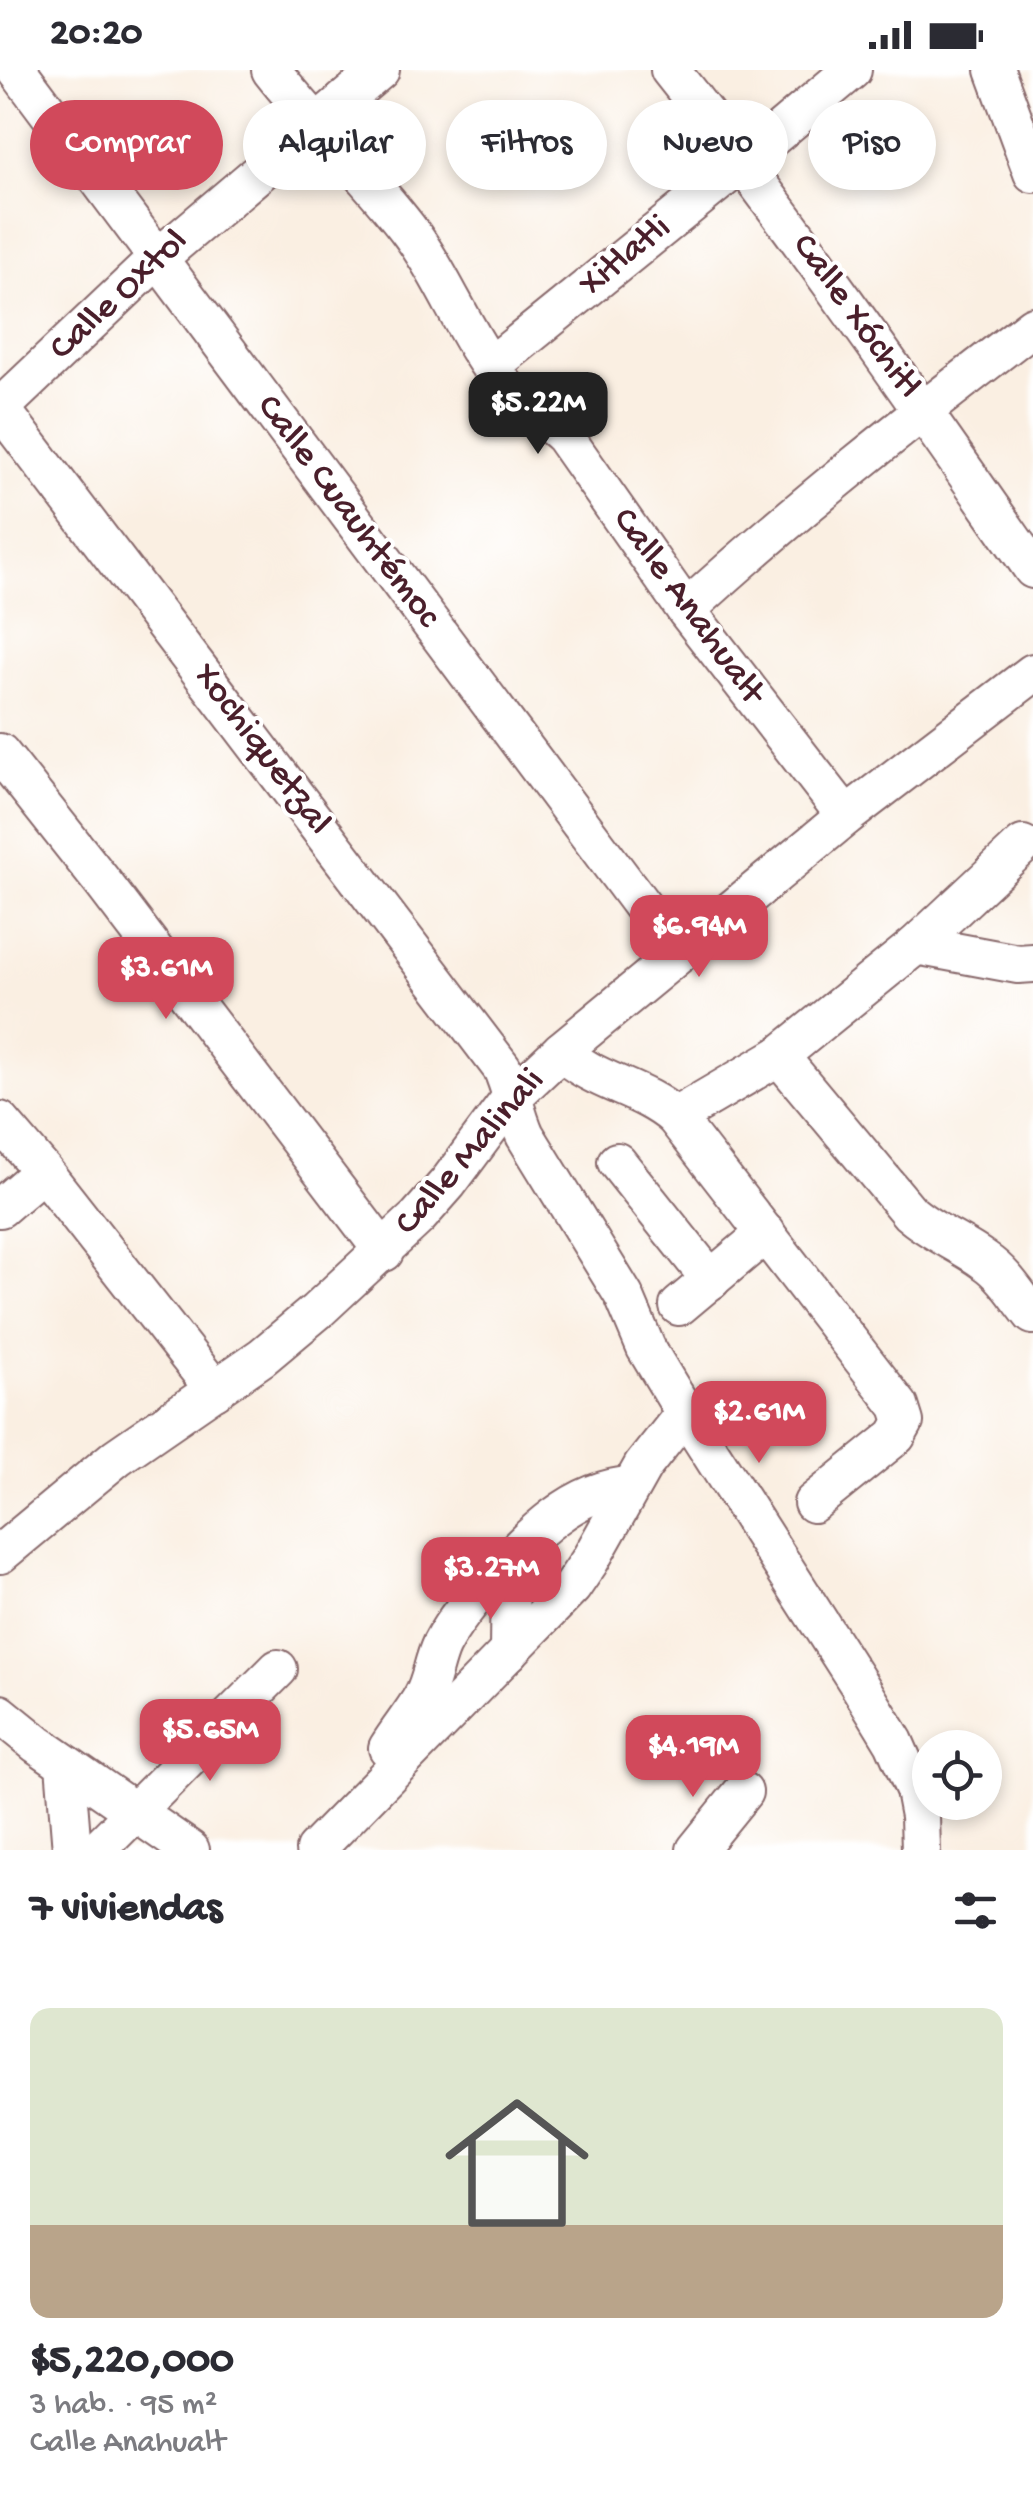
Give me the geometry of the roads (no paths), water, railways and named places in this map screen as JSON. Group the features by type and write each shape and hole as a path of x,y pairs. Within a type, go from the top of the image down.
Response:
{"street":[{"name":"Calle Cuauhtémoc","path":"17,70 678,954"},
{"name":"Calle Anahualt","path":"271,70 296,100"},
{"name":"Calle Oxtol","path":"344,100 380,70"},
{"name":"Calle Xóchitl","path":"670,70 694,100"},
{"name":"Xitlatli","path":"788,124 852,70"},
{"path":"995,70 1033,172"},
{"name":"Calle Oxtol","path":"0,408 157,259 243,185"},
{"name":"Calle Anahualt","path":"376,190 418,243 491,366 511,392 564,436 686,610 846,816"},
{"name":"Xitlatli","path":"491,366 708,190"},
{"name":"Calle Xóchitl","path":"763,190 1033,569"},
{"path":"686,610 922,410 1033,326"},
{"name":"Xochiquetzal","path":"0,408 502,1068 525,1135 624,1296 646,1348 894,1742 915,1790 921,1850"},
{"name":"Calle Malinali","path":"0,1554 117,1457 262,1357 304,1323 418,1217 512,1097 561,1051 846,816 1033,673"},
{"path":"0,753 384,1252"},
{"path":"675,1117 779,1056 916,945 1023,845"},
{"path":"916,945 1018,964 1033,963"},
{"path":"561,1051 580,1067 645,1095 675,1117 903,1414 904,1422 896,1436 813,1503"},
{"path":"779,1056 910,1213 923,1225 986,1261 1033,1315"},
{"path":"0,1121 215,1390"},
{"path":"616,1162 710,1280"},
{"path":"0,1208 43,1170"},
{"path":"679,1306 766,1232"},
{"path":"315,1850 572,1587 643,1466 685,1413"},
{"path":"382,1780 382,1758 425,1694 443,1642 472,1599 552,1518 612,1487 631,1486"},
{"path":"509,1652 510,1558"},
{"path":"97,1850 278,1669"},
{"path":"0,1714 190,1850"},
{"path":"65,1764 72,1850"},
{"path":"696,1850 743,1792"}]}
